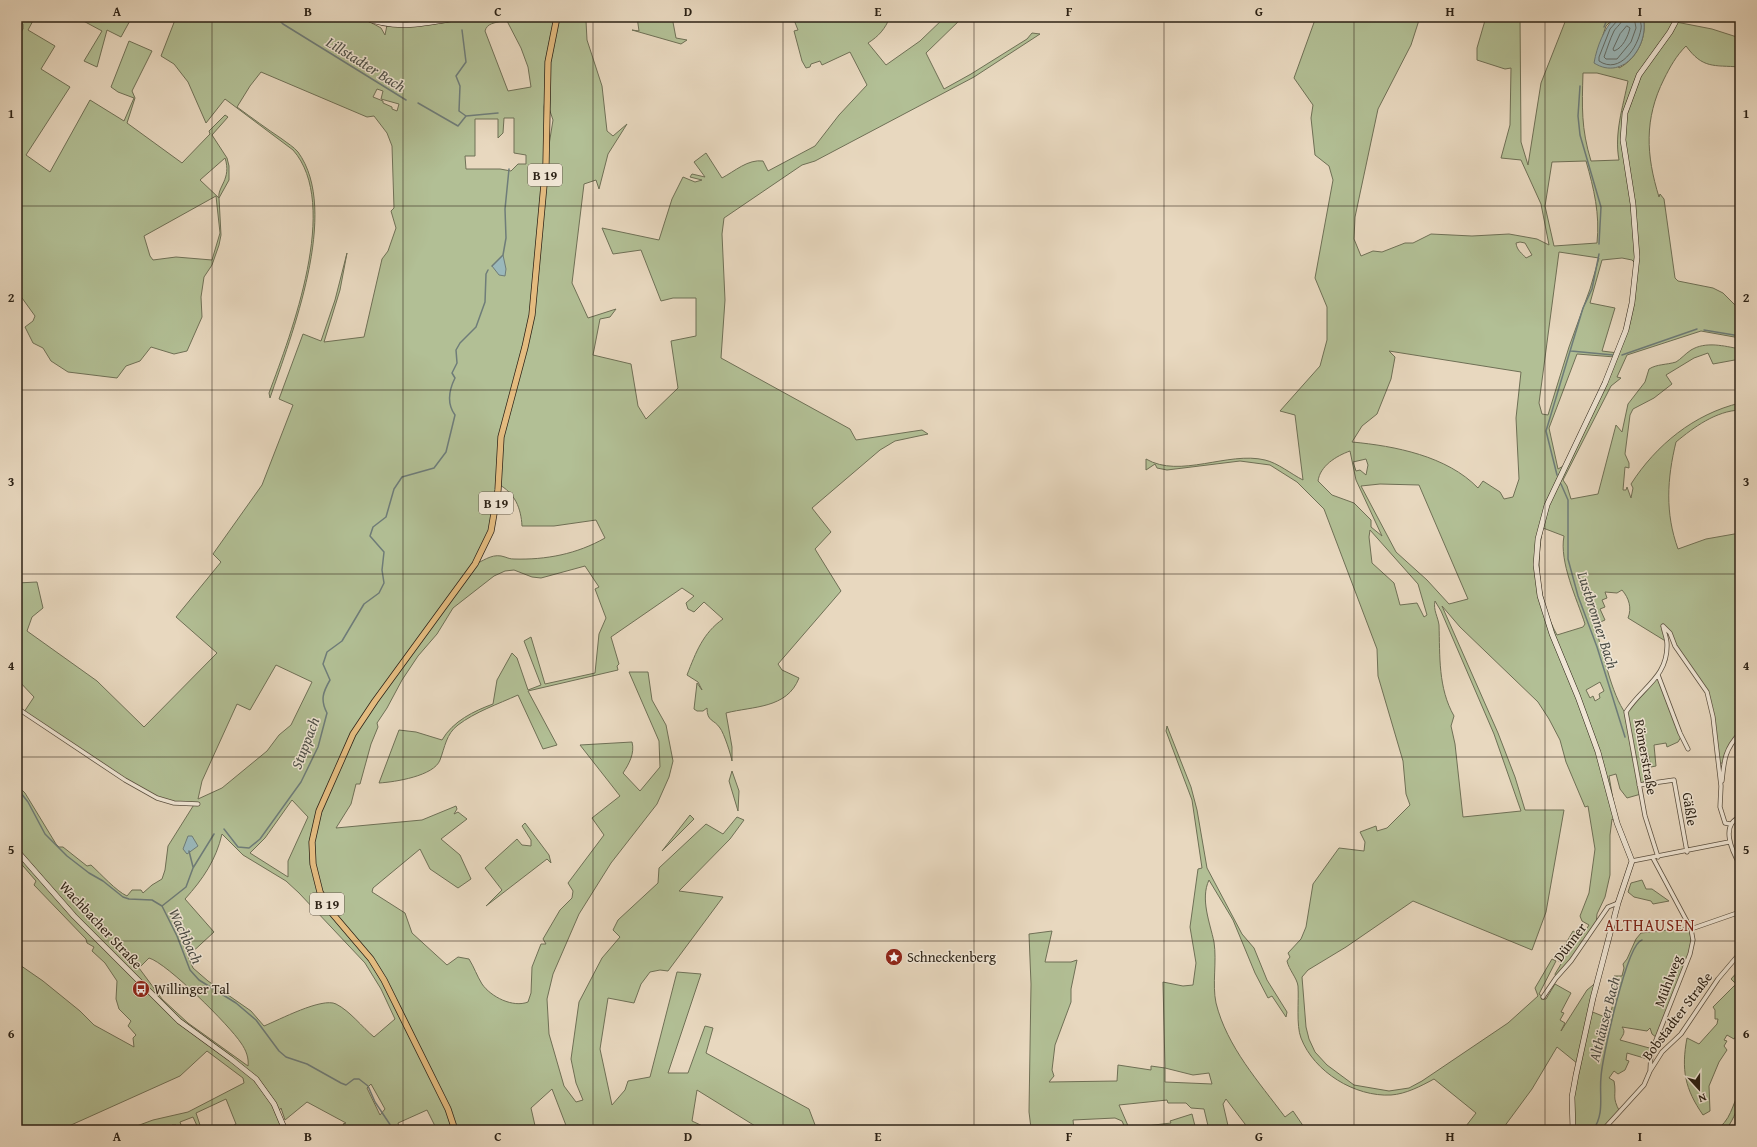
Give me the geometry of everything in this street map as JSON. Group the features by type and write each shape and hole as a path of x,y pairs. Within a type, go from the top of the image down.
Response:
{"main road":[{"name":"B 19","path":"455,1130 448,1109 384,980 371,959 331,912 320,892 313,864 312,842 319,811 353,734 476,564 491,531 498,490 501,437 525,348 532,315 546,163 548,62 557,17"}],"street":[{"path":"363,17 393,26 462,17"},
{"path":"1573,1130 1574,1088 1593,998 1618,903 1632,861 1617,823 1598,752 1578,697 1552,634 1540,596 1536,565 1538,539 1547,505 1604,383 1626,330 1634,289 1637,257 1633,204 1623,145 1625,113 1638,75 1670,32 1678,17"},
{"name":"Römerstraße","path":"1658,857 1645,816 1626,712 1637,697 1663,668 1667,642 1663,626 1670,633 1675,646 1707,692 1713,717 1721,786"},
{"path":"1658,675 1681,737 1688,749"},
{"path":"17,708 125,780 157,798 174,803 198,804"},
{"path":"1730,824 1725,823 1720,807 1721,786 1724,761 1728,747 1740,733"},
{"name":"Gäßle","path":"1639,785 1674,780 1687,852"},
{"path":"1740,817 1730,824 1729,842 1740,865"},
{"path":"1632,861 1687,852 1729,842"},
{"name":"Wachbacher Straße","path":"17,851 74,916 172,1015 256,1079 274,1104 285,1130"},
{"name":"Mühlweg","path":"1650,1071 1651,1053 1692,950 1693,940 1691,929 1653,858"},
{"name":"Dünner","path":"1543,997 1556,978 1571,961 1608,907 1618,903"},
{"path":"1691,929 1740,912"},
{"name":"Bobstadter Straße","path":"1603,1130 1644,1085 1650,1071 1662,1052 1681,1034 1718,979 1740,953"}],"green space":[{"path":"17,17 35,17 28,30 55,46 41,69 70,87 26,155 50,172 90,100 124,121 134,98 118,92 111,87 129,41 152,51 132,91 135,98 127,123 182,163 210,134 209,131 225,115 228,117 212,135 227,158 229,166 229,180 219,198 221,235 212,265 204,277 201,297 202,317 187,351 174,354 151,347 140,361 126,366 117,378 68,372 51,361 43,348 33,343 25,327 33,321 35,316 17,291 17,37 23,29 23,24 17,22","holes":["225,158 227,172 220,190 219,198 200,180","216,196 220,233 212,260 176,257 153,260 150,256 144,236"]},
{"path":"76,17 132,17 121,37 107,30 97,67 84,61 102,31"},
{"path":"171,17 361,17 381,28 385,35 387,25 363,17 589,17 586,21 587,40 602,86 607,131 613,136 627,124 608,154 599,189 596,180 584,184 572,283 588,318 616,309 610,317 600,319 593,355 631,364 638,406 646,419 678,388 671,341 696,336 696,298 673,298 661,301 641,250 613,254 602,228 659,240 672,199 683,177 695,182 702,180 690,177 692,174 705,177 694,162 706,153 722,178 747,164 757,161 763,161 768,171 815,146 839,115 867,85 850,52 822,65 820,61 811,64 810,67 806,68 802,61 794,31 798,30 794,20 802,17 890,17 881,32 868,43 886,65 920,41 945,17 963,17 926,53 944,89 1027,39 1032,33 1040,34 974,77 815,161 802,165 724,218 722,234 725,300 721,358 850,429 856,440 922,430 928,434 895,441 880,450 812,508 831,532 815,549 841,591 778,664 782,670 799,678 794,688 778,701 758,707 726,713 732,747 732,761 722,731 708,716 707,708 703,711 697,711 694,709 697,683 702,690 698,682 687,675 697,651 705,637 716,624 723,619 704,602 694,612 688,609 686,603 694,596 682,588 611,637 619,664 617,666 618,670 528,691 557,745 543,749 518,695 479,712 458,725 448,737 440,760 436,766 430,770 404,780 379,783 399,730 416,732 442,740 458,722 471,713 493,704 497,680 512,653 517,658 528,690 541,685 524,641 531,637 545,684 595,673 599,634 606,618 595,589 599,587 585,566 541,578 532,577 514,570 505,571 494,576 453,608 437,634 418,656 402,680 377,723 378,727 371,744 360,784 356,784 351,804 336,828 422,820 456,806 457,809 454,814 458,812 467,819 441,839 460,855 471,879 458,888 430,869 420,849 373,888 372,892 405,913 412,933 447,965 458,957 469,959 482,984 491,993 503,1000 516,1004 528,1002 531,993 532,967 541,944 546,944 543,939 560,910 572,898 573,891 568,883 604,835 592,818 620,796 580,745 632,742 632,754 623,773 640,791 660,767 659,741 629,672 648,672 652,700 666,725 673,761 669,777 657,804 611,863 579,914 553,974 547,999 549,1034 564,1086 576,1102 583,1100 576,1083 571,1059 579,1002 602,958 620,937 613,930 618,920 658,883 659,868 706,824 723,834 737,817 744,820 730,839 679,891 723,897 668,971 660,970 650,972 641,984 634,1003 608,998 600,1049 612,1105 625,1090 628,1081 650,1077 677,972 701,974 668,1073 688,1073 705,1026 713,1028 706,1053 809,1109 817,1130 760,1130 697,1090 692,1121 711,1130 563,1130 567,1128 552,1089 531,1108 536,1130 437,1130 427,1110 398,1123 400,1130 346,1130 343,1124 346,1123 307,1102 285,1120 281,1108 278,1112 285,1130 237,1130 226,1099 196,1113 201,1128 193,1130 198,1128 193,1117 180,1122 183,1130 177,1130 176,1125 172,1125 173,1130 126,1130 153,1120 188,1112 244,1083 243,1078 207,1051 180,1076 60,1130 17,1130 17,963 43,981 80,1011 94,1025 134,1047 133,1038 136,1035 128,1026 131,1021 119,1009 116,999 117,981 105,963 92,951 94,947 87,943 86,939 34,885 36,881 17,859 17,785 25,793 56,844 59,847 63,847 87,866 91,865 113,886 127,896 132,890 141,890 143,893 162,879 165,870 168,846 195,803 174,803 157,798 125,780 24,712 34,697 17,679 17,583 37,582 43,608 32,617 27,631 97,681 144,727 217,653 176,617 221,562 213,554 262,485 293,405 279,399 303,334 321,341 335,300 347,253 340,290 324,342 364,337 382,259 388,251 396,228 391,211 394,208 392,146 387,133 374,116 367,117 261,72 237,107 295,148 310,177 315,207 314,239 308,274 289,342 270,398 269,393 289,338 307,270 312,235 313,202 307,174 293,150 225,99 206,123 188,82 174,64 161,56 175,20","holes":["507,21 521,48 528,67 531,87 508,91 485,31 489,25","547,84 549,108 553,120 546,164 544,107","377,89 383,91 381,99 399,104 397,111 383,103 383,101 373,97","504,118 514,118 514,153 526,155 526,164 518,164 511,171 500,169 466,169 465,156 475,156 475,119 498,119 498,138 503,133","498,484 513,496 520,513 522,526 554,526 596,520 605,538 594,544 572,552 549,557 526,559 511,559 501,556 490,557 476,564 494,521","276,665 312,682 291,725 279,735 267,751 222,788 198,799 202,781 237,704 250,710","292,800 308,817 288,861 288,877 250,853 265,838","222,834 243,855 286,881 299,893 365,963 381,989 395,1019 374,1037 341,1007 330,1003 311,1006 264,1026 251,1011 208,981 193,968 188,956 214,932 185,899 208,869","149,958 158,962 169,971 198,996 225,1023 244,1048 248,1057 248,1066 188,1023 162,999 139,968","371,1084 385,1109 380,1115 367,1088"]},
{"path":"637,17 672,17 676,38 687,40 681,44 632,30 639,31"},
{"path":"1316,17 1420,17 1411,45 1378,109 1355,217 1354,239 1361,256 1373,251 1382,252 1405,243 1413,243 1431,234 1472,236 1509,234 1537,239 1549,245 1541,204 1521,160 1501,158 1510,125 1511,68 1505,69 1477,60 1477,48 1486,17 1520,17 1521,142 1528,165 1541,83 1567,17 1615,17 1606,26 1603,35 1619,68 1631,59 1640,46 1644,32 1643,17 1678,17 1676,22 1712,29 1740,38 1740,67 1716,66 1709,64 1698,59 1686,46 1682,50 1671,66 1658,94 1653,108 1649,137 1651,166 1659,197 1660,194 1664,199 1675,278 1678,281 1713,288 1723,293 1740,310 1740,338 1701,331 1627,355 1617,377 1621,378 1611,386 1563,480 1567,486 1571,499 1598,494 1616,425 1622,432 1628,404 1645,382 1649,369 1658,365 1676,362 1697,347 1715,345 1740,349 1740,359 1713,364 1708,353 1694,358 1666,375 1672,384 1654,398 1633,409 1630,415 1625,454 1629,463 1629,468 1625,467 1623,490 1626,490 1627,487 1631,498 1633,488 1631,484 1641,470 1664,444 1678,433 1707,415 1740,403 1740,410 1722,413 1706,421 1676,442 1669,483 1669,509 1678,549 1706,539 1740,533 1740,733 1728,747 1724,761 1718,766 1713,717 1707,692 1675,646 1670,633 1664,626 1667,642 1628,618 1630,611 1629,603 1622,590 1617,593 1605,592 1607,598 1602,600 1605,607 1600,609 1605,620 1596,624 1595,626 1608,672 1621,706 1626,714 1658,675 1681,737 1678,742 1667,747 1666,743 1654,745 1656,766 1651,767 1648,753 1643,754 1644,771 1647,779 1639,785 1641,794 1627,798 1620,789 1616,774 1609,776 1617,823 1612,819 1610,835 1610,875 1605,897 1597,914 1596,925 1571,961 1556,978 1555,974 1561,964 1557,959 1573,931 1582,936 1589,925 1582,921 1580,916 1589,893 1595,849 1588,806 1585,807 1566,762 1560,740 1538,702 1460,627 1442,606 1498,733 1515,777 1525,810 1564,810 1546,912 1532,950 1413,901 1346,947 1308,970 1302,977 1306,1027 1309,1039 1315,1052 1327,1065 1354,1085 1389,1091 1409,1088 1422,1081 1508,1023 1538,996 1535,988 1552,959 1556,961 1539,994 1543,997 1541,999 1546,999 1555,984 1571,993 1561,1012 1564,1013 1560,1020 1565,1023 1561,1031 1587,990 1598,981 1590,1011 1605,1017 1605,1033 1616,993 1611,988 1614,976 1622,976 1624,968 1623,964 1627,959 1636,939 1641,933 1678,929 1689,926 1692,946 1657,1038 1652,1034 1650,1028 1647,1031 1622,1027 1624,1032 1620,1040 1653,1049 1651,1060 1627,1053 1626,1060 1629,1061 1625,1070 1618,1074 1614,1071 1609,1078 1614,1081 1615,1099 1620,1112 1603,1130 1573,1130 1571,1096 1578,1064 1557,1047 1532,1089 1504,1127 1507,1130 1463,1130 1476,1113 1434,1079 1413,1089 1397,1094 1377,1095 1364,1092 1350,1087 1326,1072 1315,1062 1307,1050 1299,1033 1298,986 1287,961 1290,957 1288,953 1301,939 1306,927 1313,884 1339,848 1364,851 1365,842 1360,832 1376,826 1377,831 1387,828 1410,805 1406,794 1403,761 1378,676 1377,649 1324,509 1297,482 1270,465 1240,461 1167,470 1157,468 1155,464 1146,470 1146,459 1159,464 1189,466 1251,458 1270,461 1303,480 1295,415 1280,411 1320,366 1327,340 1327,307 1315,278 1333,180 1329,166 1315,155 1311,118 1313,105 1294,78","holes":["1583,73 1597,73 1628,81 1618,130 1619,160 1591,161 1585,138 1582,96","1586,161 1596,202 1598,222 1597,243 1554,246 1545,206 1552,162","1516,243 1525,243 1532,255 1526,258","1559,252 1599,258 1548,415 1542,414 1539,403","1622,258 1632,260 1637,265 1626,330 1618,353 1602,351 1615,308 1590,303 1602,260","1389,351 1521,372 1516,418 1519,479 1513,497 1504,499 1500,492 1483,481 1478,488 1451,468 1420,454 1385,446 1352,442 1362,426 1377,414 1391,379 1395,357","1577,354 1615,357 1565,465 1558,469 1549,428","1350,451 1356,480 1382,536 1371,527 1371,520 1354,503 1332,495 1318,481 1319,476 1325,466","1366,459 1368,465 1366,475 1360,470 1356,471 1353,462","1380,484 1419,485 1468,599 1449,604 1427,580 1396,552 1361,486","1543,528 1564,536 1563,546 1566,569 1585,624 1583,627 1557,635 1546,609 1540,583 1539,555","1370,530 1418,584 1427,615 1424,617 1417,603 1400,605 1394,583 1372,563 1369,537","1435,601 1441,611 1494,734 1521,811 1463,817 1455,744 1451,726 1454,716 1442,683 1439,625 1435,610","1600,682 1604,691 1599,694 1600,698 1595,701 1593,696 1590,698 1586,690"]},
{"path":"17,708 24,712 17,720"},
{"path":"1167,726 1191,787 1197,810 1207,868 1242,934 1254,948 1267,980 1287,1012 1286,1017 1272,996 1268,998 1255,973 1233,920 1209,880 1205,895 1208,919 1214,942 1215,996 1221,1019 1245,1063 1285,1117 1293,1111 1306,1130 1247,1130 1245,1124 1226,1099 1223,1104 1229,1130 1209,1130 1204,1109 1191,1108 1186,1103 1168,1103 1167,1100 1119,1105 1129,1128 1171,1123 1170,1121 1192,1114 1196,1130 1126,1130 1122,1121 1115,1118 1073,1120 1074,1130 1032,1130 1031,1128 1029,1112 1031,984 1029,934 1052,931 1045,962 1071,962 1077,960 1071,989 1071,1002 1055,1045 1052,1070 1054,1076 1049,1082 1117,1081 1118,1065 1151,1070 1151,1066 1165,1068 1163,982 1183,986 1193,985 1196,963 1190,927 1198,869 1202,868 1192,800 1166,731","holes":["1165,1068 1193,1075 1209,1073 1212,1084 1165,1082"]},
{"path":"732,771 739,791 738,811 729,781"},
{"path":"690,815 694,819 662,851"},
{"path":"525,823 549,855 551,863 547,859 486,906 502,890 485,868 517,839 522,845 531,846 531,840 522,826"},
{"path":"1642,880 1646,889 1652,889 1669,901 1653,904 1651,901 1634,897 1628,892 1631,883"},
{"path":"1740,969 1740,1030 1734,1039 1727,1035 1724,1040 1727,1041 1724,1046 1727,1050 1719,1062 1709,1086 1710,1111 1703,1115 1688,1088 1686,1079 1684,1060 1687,1038 1699,1044 1717,1024 1718,1019 1715,1019 1715,1010 1713,1007 1736,984 1731,979"},
{"path":"1740,1091 1738,1107 1726,1130 1715,1130 1728,1118"}],"water":[{"path":"1615,17 1643,17 1643,38 1632,57 1625,64 1615,68 1605,68 1594,63 1602,38"},
{"path":"503,255 506,269 505,276 499,275 492,266"},
{"path":"188,836 192,836 198,846 187,854 183,849"}],"waterway":[{"name":"Lillstadter Bach","path":"276,17 283,24 406,100"},
{"name":"Lustbronner Bach","path":"1604,27 1608,17"},
{"path":"462,30 466,62 456,76 460,86 459,111 466,116 498,113"},
{"name":"Lustbronner Bach","path":"1580,86 1578,116 1580,135 1601,207 1599,244"},
{"path":"418,103 458,126 466,116"},
{"path":"492,266 503,255 506,238 505,209 509,169"},
{"name":"Lustbronner Bach","path":"1557,475 1546,431 1583,308 1592,289 1599,254"},
{"name":"Stuppach","path":"224,829 238,847 249,848 260,839 301,782 318,747 327,713 323,700 323,696 330,680 323,664 327,652 342,641 364,604 379,593 384,583 382,570 384,552 370,536 373,527 386,517 394,489 402,477 434,468 446,452 455,415 452,411 450,397 451,387 455,378 452,373 457,363 456,350 460,343 476,327 485,302 486,274 488,270"},
{"path":"1622,355 1697,329"},
{"path":"1704,330 1740,336"},
{"path":"1571,351 1613,355"},
{"name":"Lustbronner Bach","path":"1561,484 1568,500 1568,559 1578,596 1597,647 1625,737"},
{"name":"Wachbach","path":"17,788 28,802 45,834 67,856 123,897 129,899 152,900 162,906 177,936 190,970 199,980 236,1003 256,1020 279,1051 286,1057 307,1064 346,1085 354,1079 359,1079 368,1086 375,1102 391,1126 392,1130"},
{"name":"Stuppach","path":"162,906 186,887 193,868 214,834"},
{"path":"189,851 193,867"},
{"name":"Althäuser Bach","path":"1593,1130 1599,1118 1602,1066 1616,1002 1629,960 1636,946 1642,940"}],"place":[{"name":"Schneckenberg","path":"894,957"},
{"name":"Willinger Tal","path":"141,989"}],"district":[{"name":"ALTHAUSEN","path":"1650,925"}]}
